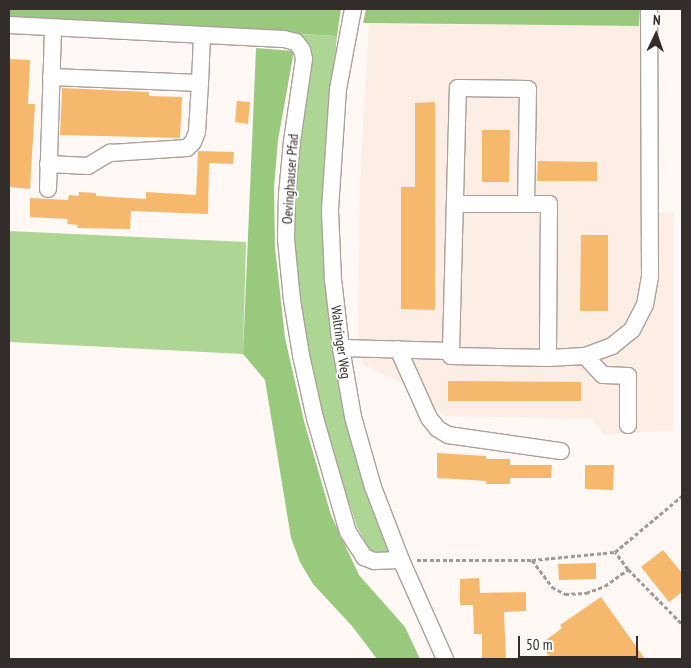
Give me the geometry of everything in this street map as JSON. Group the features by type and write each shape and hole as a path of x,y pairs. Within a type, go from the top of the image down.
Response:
{"street":[{"name":"Waltringer Weg","path":"353,9 338,89 330,211 333,279 341,348 353,417 374,487 401,560 445,659"},
{"path":"526,204 528,89 458,88 451,356 548,358 585,356 612,346 632,330 645,305 650,276 649,9"},
{"name":"Oevinghauser Pfad","path":"9,25 284,39 296,42 302,50 304,60 292,141 286,230 292,300 301,356 315,418 348,532 364,557 374,561 401,560"},
{"path":"48,189 53,28"},
{"path":"48,164 88,166 110,153 187,148 193,142 196,132 202,35"},
{"path":"51,78 200,83"},
{"path":"456,204 549,204 548,358"},
{"path":"341,348 451,351"},
{"path":"398,349 429,418 438,429 448,435 561,451"},
{"path":"585,356 603,375 628,376 628,425"}],"path":[{"path":"401,560 532,560 615,552 682,496"},
{"path":"615,552 628,569 682,624"},
{"path":"532,560 552,587 564,594 592,591 605,586 628,569"}],"shaded area":[{"path":"369,24 658,26 658,213 674,213 674,430 604,435 591,419 444,416 403,383 362,364 358,333 360,181"}],"green space":[{"path":"9,9 341,9 337,36 9,17"},
{"path":"366,9 640,9 639,26 363,23"},
{"path":"299,34 337,36 322,209 332,349 348,418 393,552 371,552 357,527 321,417 297,300 292,240 293,195 311,53"},
{"path":"256,48 294,51 278,140 274,187 275,247 285,338 304,421 331,515 359,575 405,627 420,659 377,659 352,626 313,584 300,562 291,538 265,380 243,354"},
{"path":"9,231 246,242 243,354 9,342"}],"building":[{"path":"9,59 30,60 28,104 35,104 30,189 9,187"},
{"path":"62,88 149,92 149,96 182,97 180,138 60,135"},
{"path":"237,101 250,102 248,124 235,122"},
{"path":"435,102 435,310 401,309 401,187 415,187 415,103"},
{"path":"482,130 510,130 509,182 482,182"},
{"path":"198,151 234,152 233,164 209,163 208,214 131,211 130,229 77,228 78,225 67,224 68,219 30,217 30,198 68,200 69,195 79,196 79,192 96,193 96,196 146,199 146,192 196,195"},
{"path":"538,161 597,162 597,181 537,181"},
{"path":"581,235 608,235 608,311 580,311"},
{"path":"448,381 581,382 581,401 448,401"},
{"path":"437,453 486,456 486,459 510,459 510,465 552,465 551,478 510,478 510,484 486,484 486,481 437,478"},
{"path":"585,465 614,465 613,490 585,489"},
{"path":"663,550 682,573 682,592 669,602 641,567"},
{"path":"596,563 596,579 559,580 558,564"},
{"path":"479,578 480,593 526,592 526,611 504,612 506,659 482,659 482,634 474,634 473,605 460,605 460,579"},
{"path":"601,597 645,659 551,659 541,644 562,628 560,625"}]}
